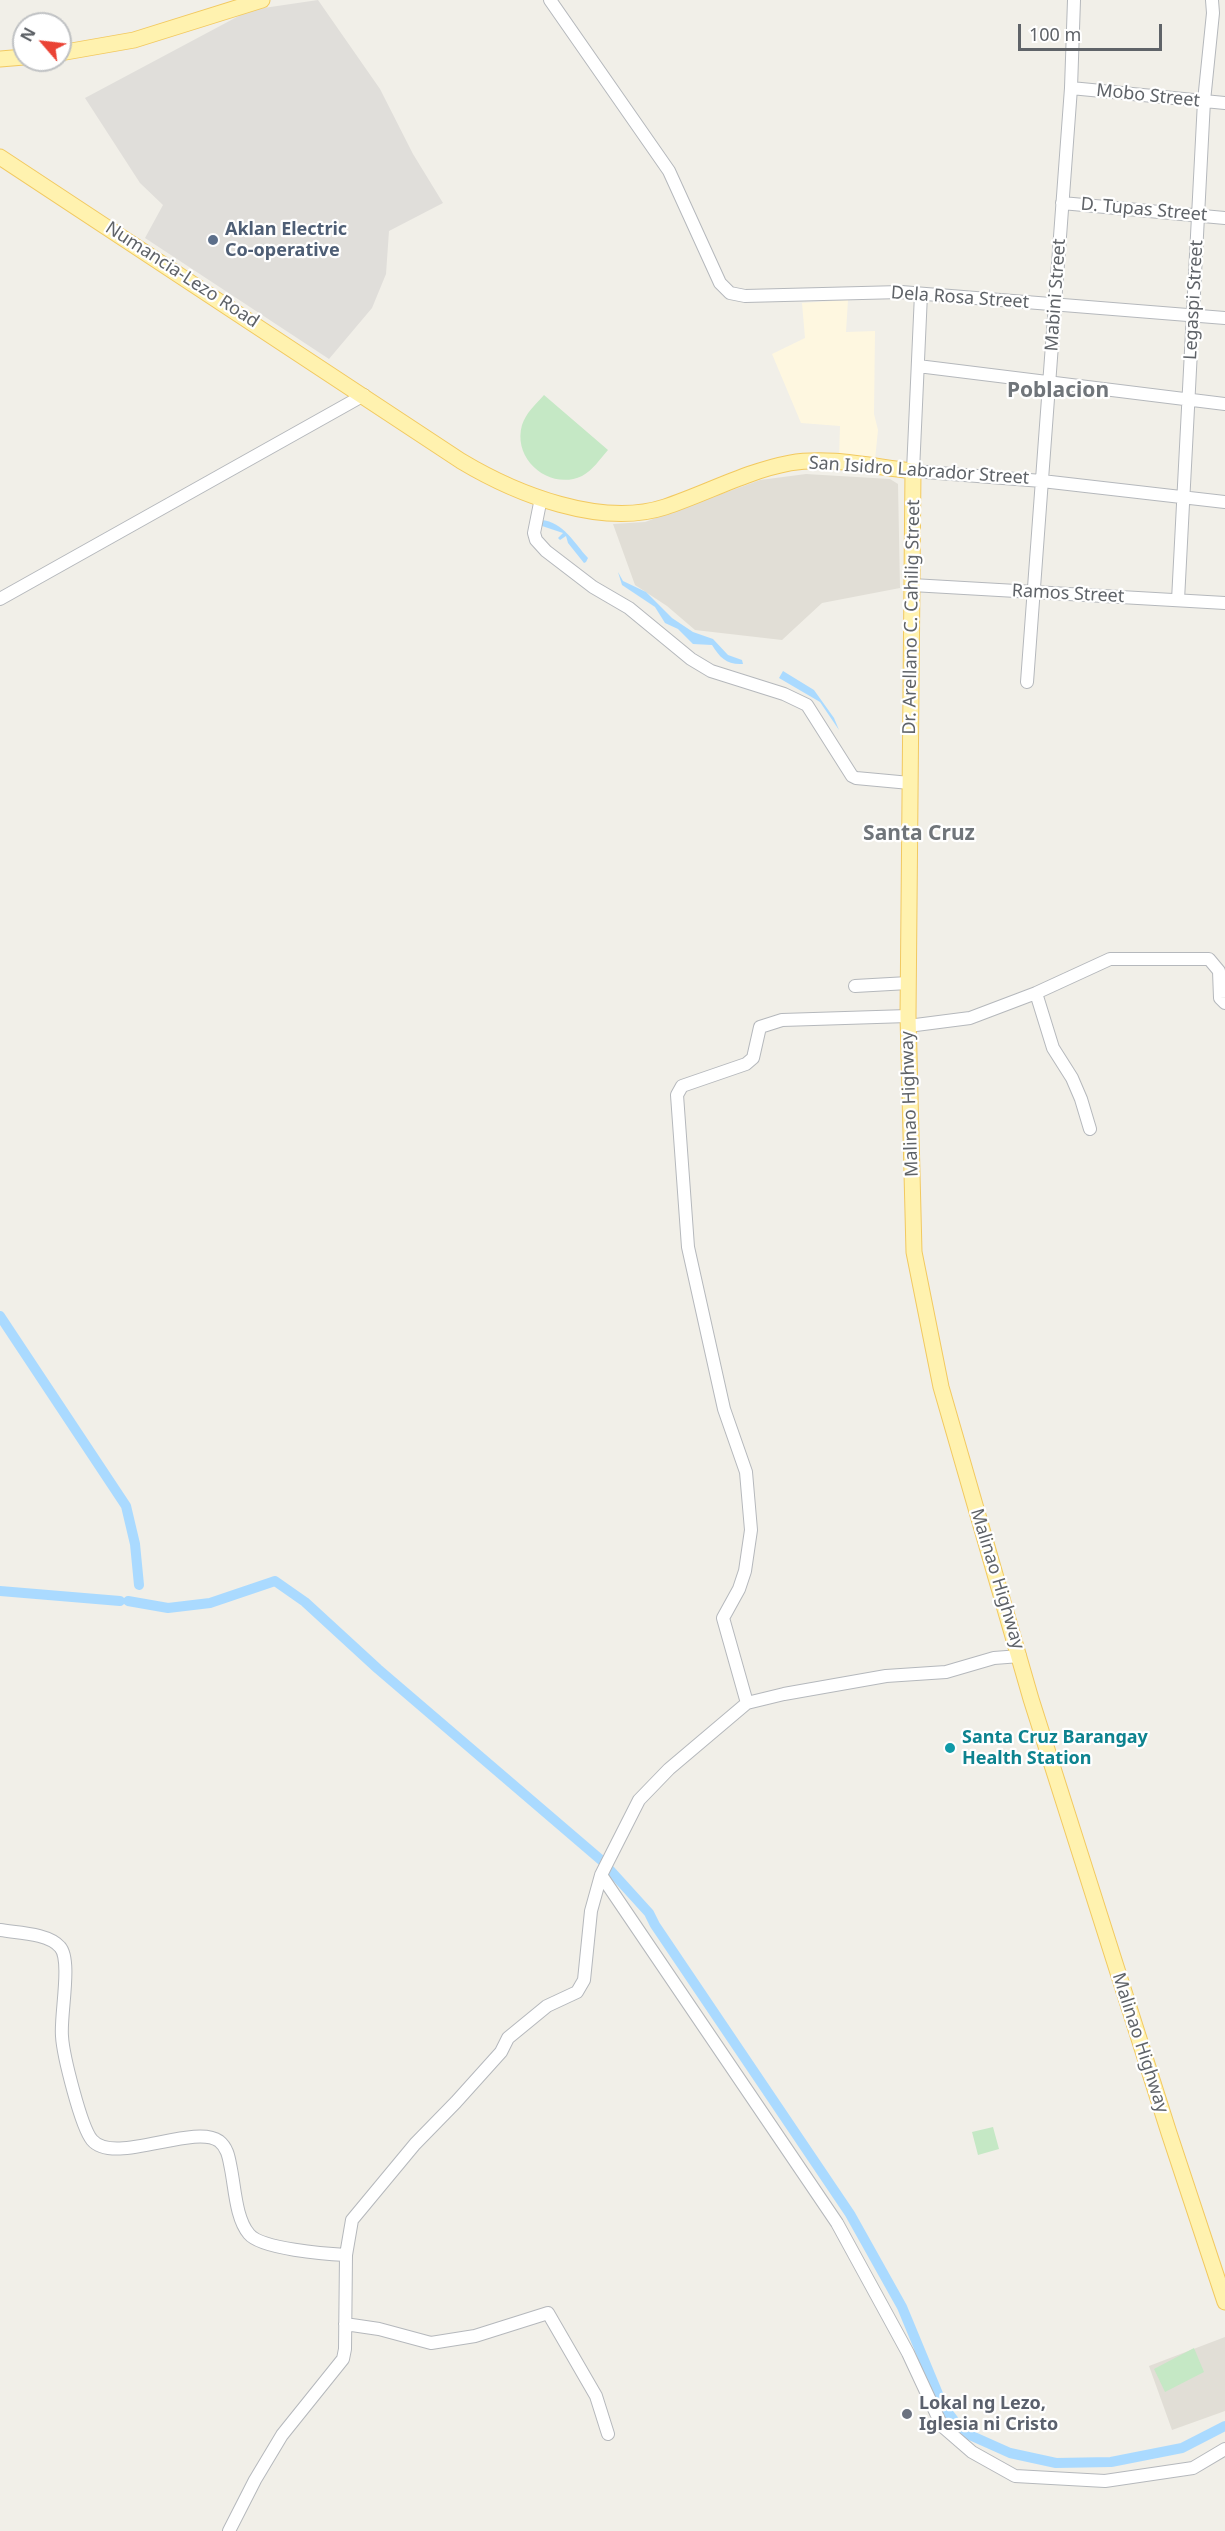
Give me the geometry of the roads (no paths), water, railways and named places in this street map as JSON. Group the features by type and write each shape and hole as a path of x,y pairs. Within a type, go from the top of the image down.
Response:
{"main road":[{"path":"72,51 134,40 262,0"},
{"name":"Numancia-Lezo Road","path":"0,157 364,395"},
{"name":"San Isidro Labrador Street","path":"364,395 485,475 541,498 587,509 621,513 664,507 767,468 793,462 844,463 913,471"},
{"name":"Dr. Arellano C. Cahilig Street","path":"909,832 913,471"},
{"name":"Malinao Highway","path":"909,832 908,1021 914,1252 942,1387 1031,1700 1168,2133 1225,2302"}],"street":[{"name":"Dela Rosa Street","path":"550,0 669,171 708,261 720,283 730,293 745,296 901,292 1225,318"},
{"name":"Mabini Street","path":"1027,682 1071,88 1074,0"},
{"name":"Legaspi Street","path":"1178,600 1204,101 1214,13 1212,0"},
{"name":"Mobo Street","path":"1071,88 1225,103"},
{"name":"D. Tupas Street","path":"1062,203 1225,218"},
{"name":"Dr. Arellano C. Cahilig Street","path":"913,471 921,294"},
{"path":"918,366 1225,404"},
{"path":"0,599 364,395"},
{"name":"San Isidro Labrador Street","path":"913,471 1042,481 1225,502"},
{"path":"541,498 535,523 536,540 576,575 629,608 692,659 711,671 784,694 807,705 852,776 910,783"},
{"name":"Ramos Street","path":"912,585 1225,603"},
{"path":"747,1703 723,1618 739,1589 745,1571 751,1530 746,1472 724,1409 688,1247 677,1095 682,1086 746,1064 753,1059 760,1027 768,1023 782,1020 908,1021 970,1018 1036,993 1110,958 1209,959 1219,971 1220,998 1225,1003"},
{"path":"855,986 908,983"},
{"path":"1036,993 1053,1048 1072,1078 1090,1129"},
{"path":"229,2531 255,2480 282,2435 343,2359 345,2255 352,2220 415,2144 501,2052 508,2038 547,2006 577,1992 584,1980 591,1911 601,1875 639,1800 669,1770 747,1703 886,1676 946,1672 994,1658 1020,1656"},
{"path":"601,1875 837,2223 908,2353 942,2426 972,2452 1015,2476 1105,2481 1193,2468 1225,2450"},
{"path":"0,1930 51,1939 62,1948 65,1961 62,2036 68,2070 81,2113 90,2138 96,2144 110,2148 148,2146 204,2135 219,2141 227,2151 241,2218 250,2236 264,2242 309,2253 345,2255"},
{"path":"345,2324 379,2329 431,2343 475,2336 548,2313 596,2396 608,2434"}],"water":[{"path":"541,520 556,525 568,534 588,558 586,562 584,563 568,543 566,536 560,540 558,538 563,533 542,526"},
{"path":"618,572 623,581 646,592 672,618 693,632 713,639 728,655 742,660 743,664 724,660 712,645 693,644 678,629 665,623 655,607 622,585"},
{"path":"783,671 814,690 834,718 839,730 820,702 779,678"}],"waterway":[{"path":"0,1316 126,1506 135,1544 139,1585"},
{"path":"128,1601 168,1608 210,1603 275,1581 305,1602 378,1669 601,1860"},
{"path":"0,1591 120,1601"},
{"path":"610,1870 649,1913 850,2214 902,2307 943,2406 963,2432 1010,2453 1056,2463 1111,2462 1182,2448 1225,2426"}],"place":[{"name":"Aklan Electric Co-operative","path":"213,240"},
{"name":"Santa Cruz Barangay Health Station","path":"950,1748"},
{"name":"Lokal ng Lezo, Iglesia ni Cristo","path":"907,2414"}],"district":[{"name":"Poblacion","path":"1058,391"},
{"name":"Santa Cruz","path":"919,834"}]}
